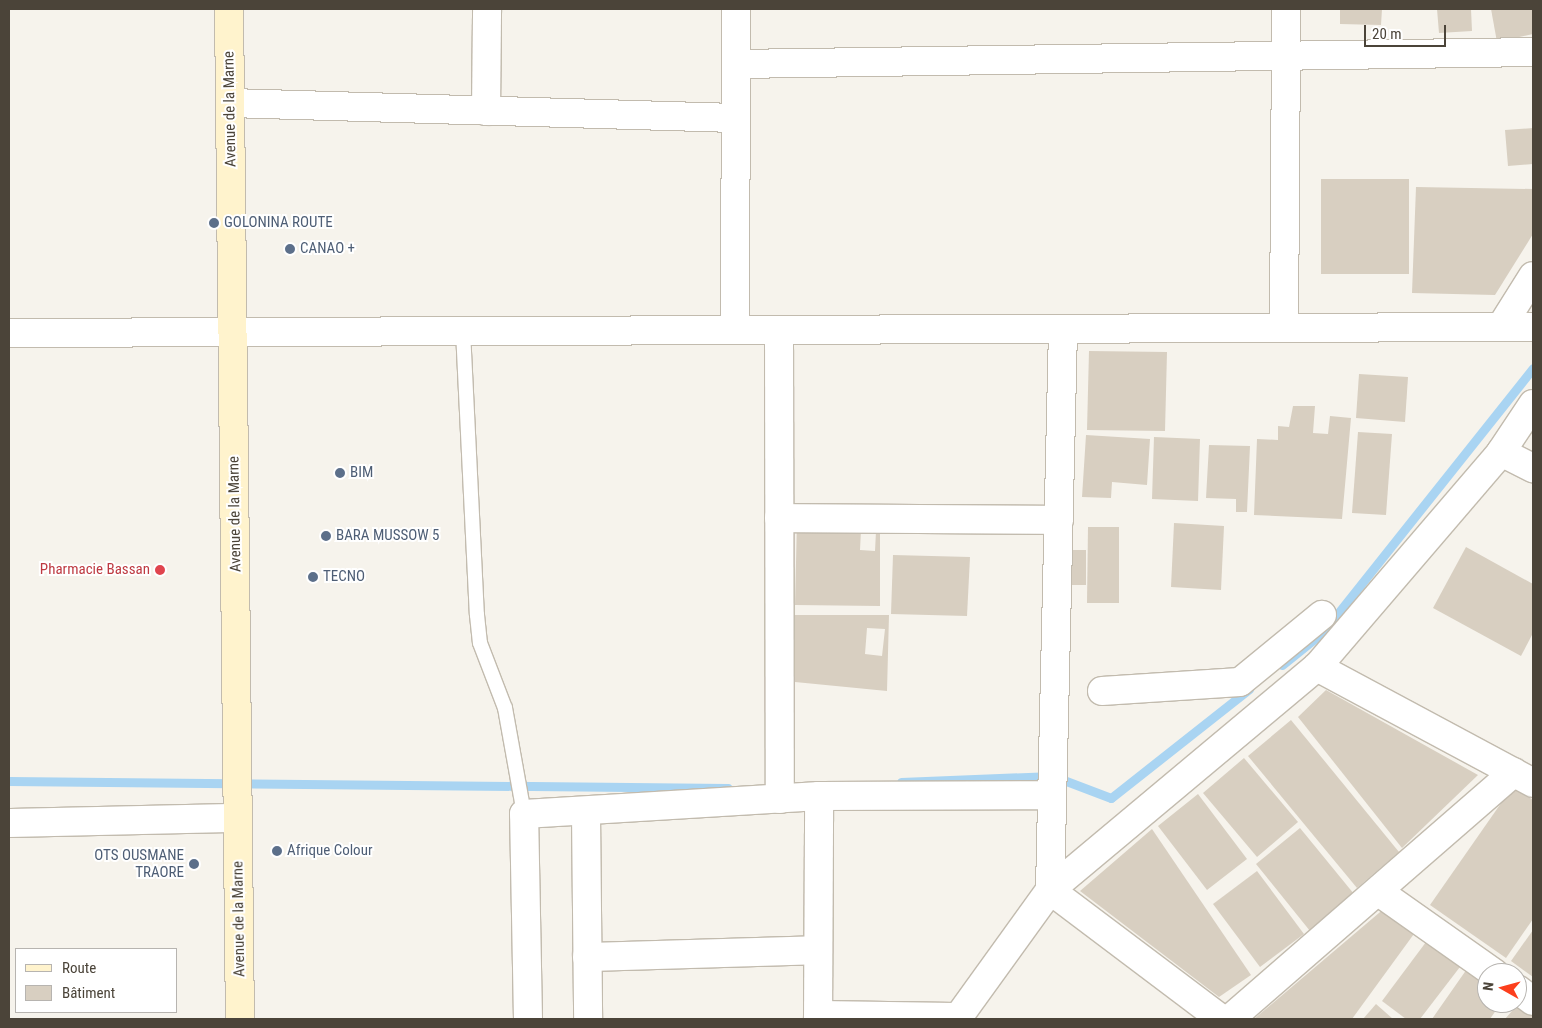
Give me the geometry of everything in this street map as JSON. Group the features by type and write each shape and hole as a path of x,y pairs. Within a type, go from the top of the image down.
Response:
{"street":[{"name":"Avenue de la Marne","path":"229,9 240,1019"},
{"path":"486,111 487,9"},
{"path":"735,330 736,9"},
{"path":"1284,328 1286,9"},
{"path":"736,64 1285,53 1533,52"},
{"path":"230,103 735,118"},
{"path":"1501,327 1533,276"},
{"path":"9,334 1533,327"},
{"path":"1050,890 1064,329"},
{"path":"779,330 780,799"},
{"path":"1102,691 1251,697 1317,667 1501,452 1533,404"},
{"path":"1501,452 1533,468"},
{"path":"779,518 1059,520"},
{"path":"819,796 818,1017 958,1018 1050,890 1251,697 1322,615"},
{"path":"1230,1019 1379,892 1524,778 1317,667"},
{"path":"528,1019 524,814 586,814 819,796 1052,795"},
{"path":"586,814 588,1019"},
{"path":"9,823 238,818"},
{"path":"1050,890 1221,1019"},
{"path":"1379,892 1480,963"},
{"path":"587,957 818,950"}],"lane":[{"path":"463,331 476,615 480,643 507,716 524,814"}],"building":[{"path":"1340,9 1382,9 1381,25 1340,24"},
{"path":"1437,9 1471,9 1472,31 1439,33"},
{"path":"1491,9 1533,9 1533,34 1497,42"},
{"path":"1533,128 1533,164 1508,166 1505,130"},
{"path":"1321,179 1409,179 1409,274 1321,274"},
{"path":"1416,187 1533,189 1533,234 1495,295 1412,293"},
{"path":"1089,351 1167,352 1165,431 1087,430"},
{"path":"1359,374 1408,377 1405,422 1356,418"},
{"path":"1293,406 1315,406 1313,433 1328,434 1330,416 1351,418 1342,519 1254,515 1257,439 1278,440 1278,426 1289,427"},
{"path":"1358,432 1392,434 1386,515 1352,513"},
{"path":"1086,435 1150,439 1147,485 1112,482 1111,498 1082,497"},
{"path":"1154,437 1200,439 1198,501 1152,499"},
{"path":"1209,445 1250,446 1247,512 1236,512 1236,499 1206,498"},
{"path":"797,520 880,521 880,606 795,605","holes":["861,530 876,531 875,551 860,550"]},
{"path":"1174,523 1224,526 1221,590 1171,587"},
{"path":"1088,527 1119,527 1119,603 1087,603"},
{"path":"1466,547 1533,584 1533,633 1521,656 1433,608"},
{"path":"1064,550 1086,550 1086,585 1064,585"},
{"path":"893,555 970,557 967,616 891,614"},
{"path":"794,615 889,615 887,691 795,682","holes":["867,628 885,629 882,656 865,654"]},
{"path":"1326,690 1478,775 1402,848 1298,717"},
{"path":"1291,720 1399,852 1357,888 1248,756"},
{"path":"1244,758 1298,822 1257,857 1203,793"},
{"path":"1513,786 1533,800 1533,919 1506,958 1430,905"},
{"path":"1198,794 1247,859 1207,890 1158,826"},
{"path":"1300,828 1354,894 1310,931 1256,864"},
{"path":"1152,829 1251,975 1219,997 1080,891"},
{"path":"1257,871 1304,934 1260,967 1213,904"},
{"path":"1386,907 1419,927 1352,1019 1254,1019"},
{"path":"1533,930 1533,977 1527,973 1527,963 1514,963 1511,961"},
{"path":"1429,938 1463,963 1420,1019 1406,1019 1382,1001"},
{"path":"1469,966 1477,972 1477,1013 1494,1013 1490,1019 1432,1019"},
{"path":"1376,1004 1393,1019 1363,1019"},
{"path":"1527,1010 1533,1015 1533,1019 1505,1019 1510,1013 1527,1013"}],"waterway":[{"path":"1282,665 1323,632 1533,368"},
{"path":"901,782 1053,776 1111,798 1249,689"},
{"path":"9,781 728,788"}],"place":[{"name":"GOLONINA ROUTE","path":"214,223"},
{"name":"CANAO +","path":"290,249"},
{"name":"BIM","path":"340,473"},
{"name":"BARA MUSSOW 5","path":"326,536"},
{"name":"Pharmacie Bassan","path":"160,570"},
{"name":"TECNO","path":"313,577"},
{"name":"Afrique Colour","path":"277,851"},
{"name":"OTS OUSMANE TRAORE","path":"194,864"}]}
